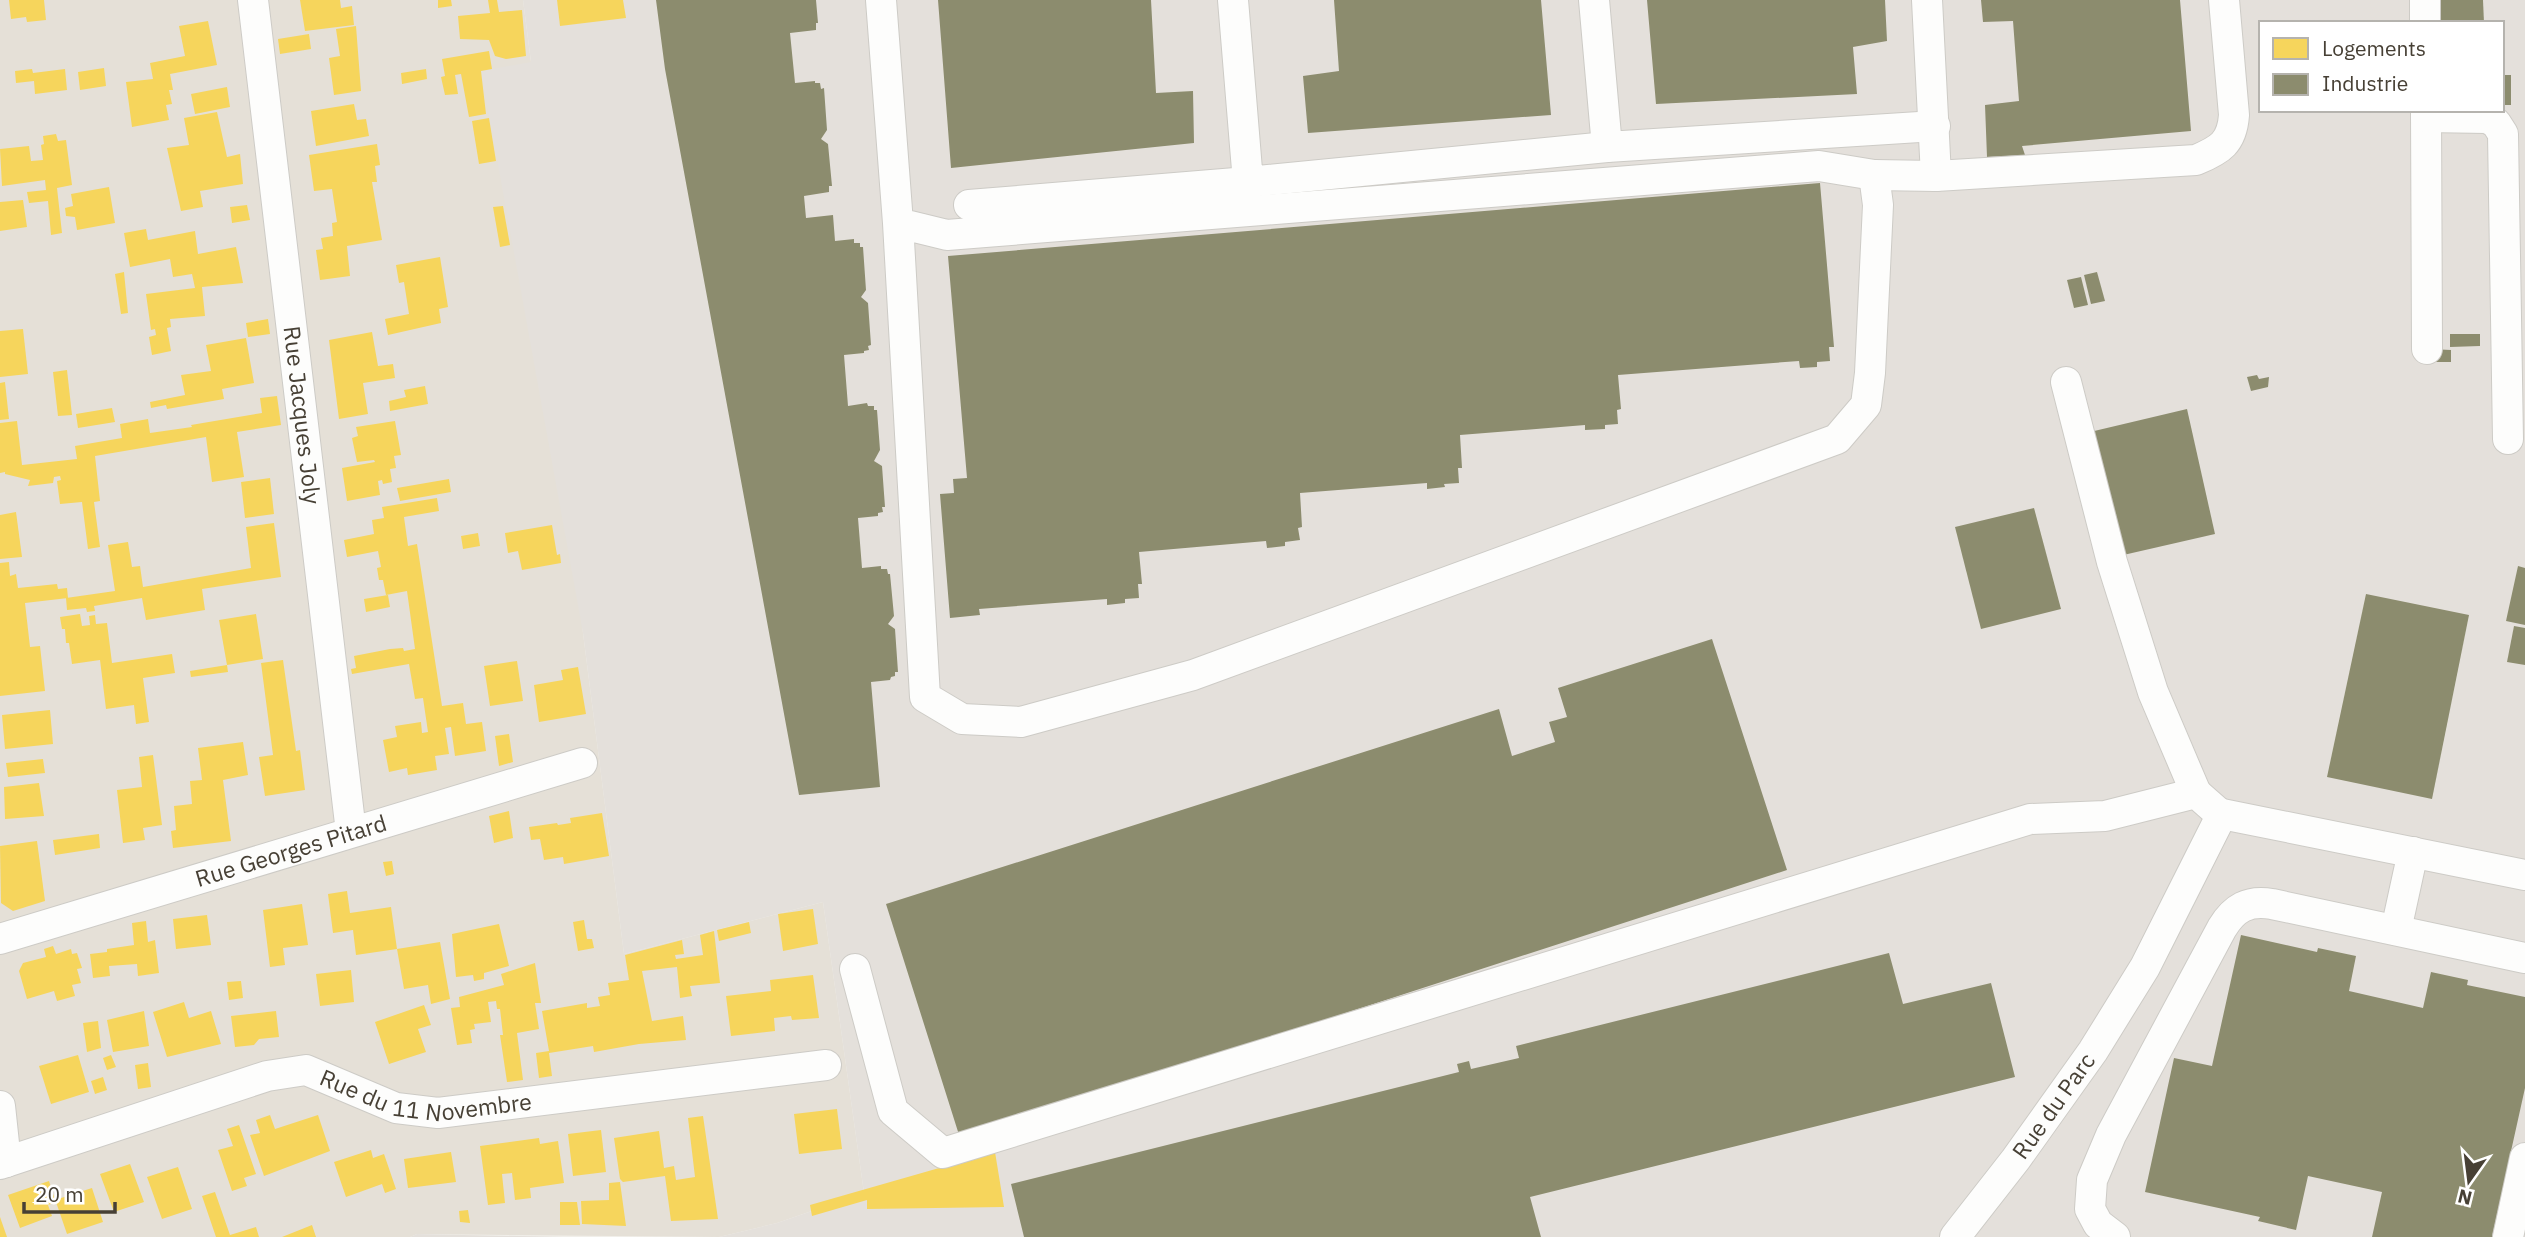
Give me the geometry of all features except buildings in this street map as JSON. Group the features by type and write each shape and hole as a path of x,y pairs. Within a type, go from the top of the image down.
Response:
{"street":[{"name":"Rue Jacques Joly","path":"253,0 351,832"},
{"path":"881,0 898,223 925,697 962,719 1021,722 1193,675 1837,439 1866,405 1878,205 1874,175"},
{"path":"1233,0 1248,182"},
{"path":"1594,0 1607,147"},
{"path":"1927,0 1936,176"},
{"path":"898,223 947,235 1819,166 1874,175 1936,176 2196,160 2220,150 2233,129 2224,0"},
{"path":"2425,0 2425,21"},
{"path":"2427,349 2426,114 2487,118 2496,123 2503,134 2508,439"},
{"path":"970,205 1248,182 1607,147 1935,126"},
{"path":"2066,382 2112,562 2148,679 2196,793 2221,816 2525,875"},
{"name":"Rue Georges Pitard","path":"0,939 582,763"},
{"path":"855,969 893,1111 943,1153 2030,819 2105,816 2196,793"},
{"name":"Rue du Parc","path":"1955,1237 2093,1051 2145,967 2221,816"},
{"path":"2396,929 2413,852"},
{"path":"2115,1237 2098,1224 2090,1209 2092,1180 2111,1135 2230,915 2242,906 2258,902 2525,958"},
{"name":"Rue du 11 Novembre","path":"3,1163 267,1076 306,1070 396,1108 438,1113 826,1065"},
{"path":"0,1106 3,1163"},
{"path":"2508,1237 2525,1158"}],"shaded area":[{"path":"0,0 523,0 531,62 583,633 624,954 823,902 864,1193 777,1223 719,1237 417,1234 410,1237 0,1237"},
{"path":"523,0 2525,0 2525,1237 719,1237 777,1223 864,1193 823,902 624,954 583,633 481,71 531,62"},
{"path":"417,1234 563,1237 410,1237"}]}
